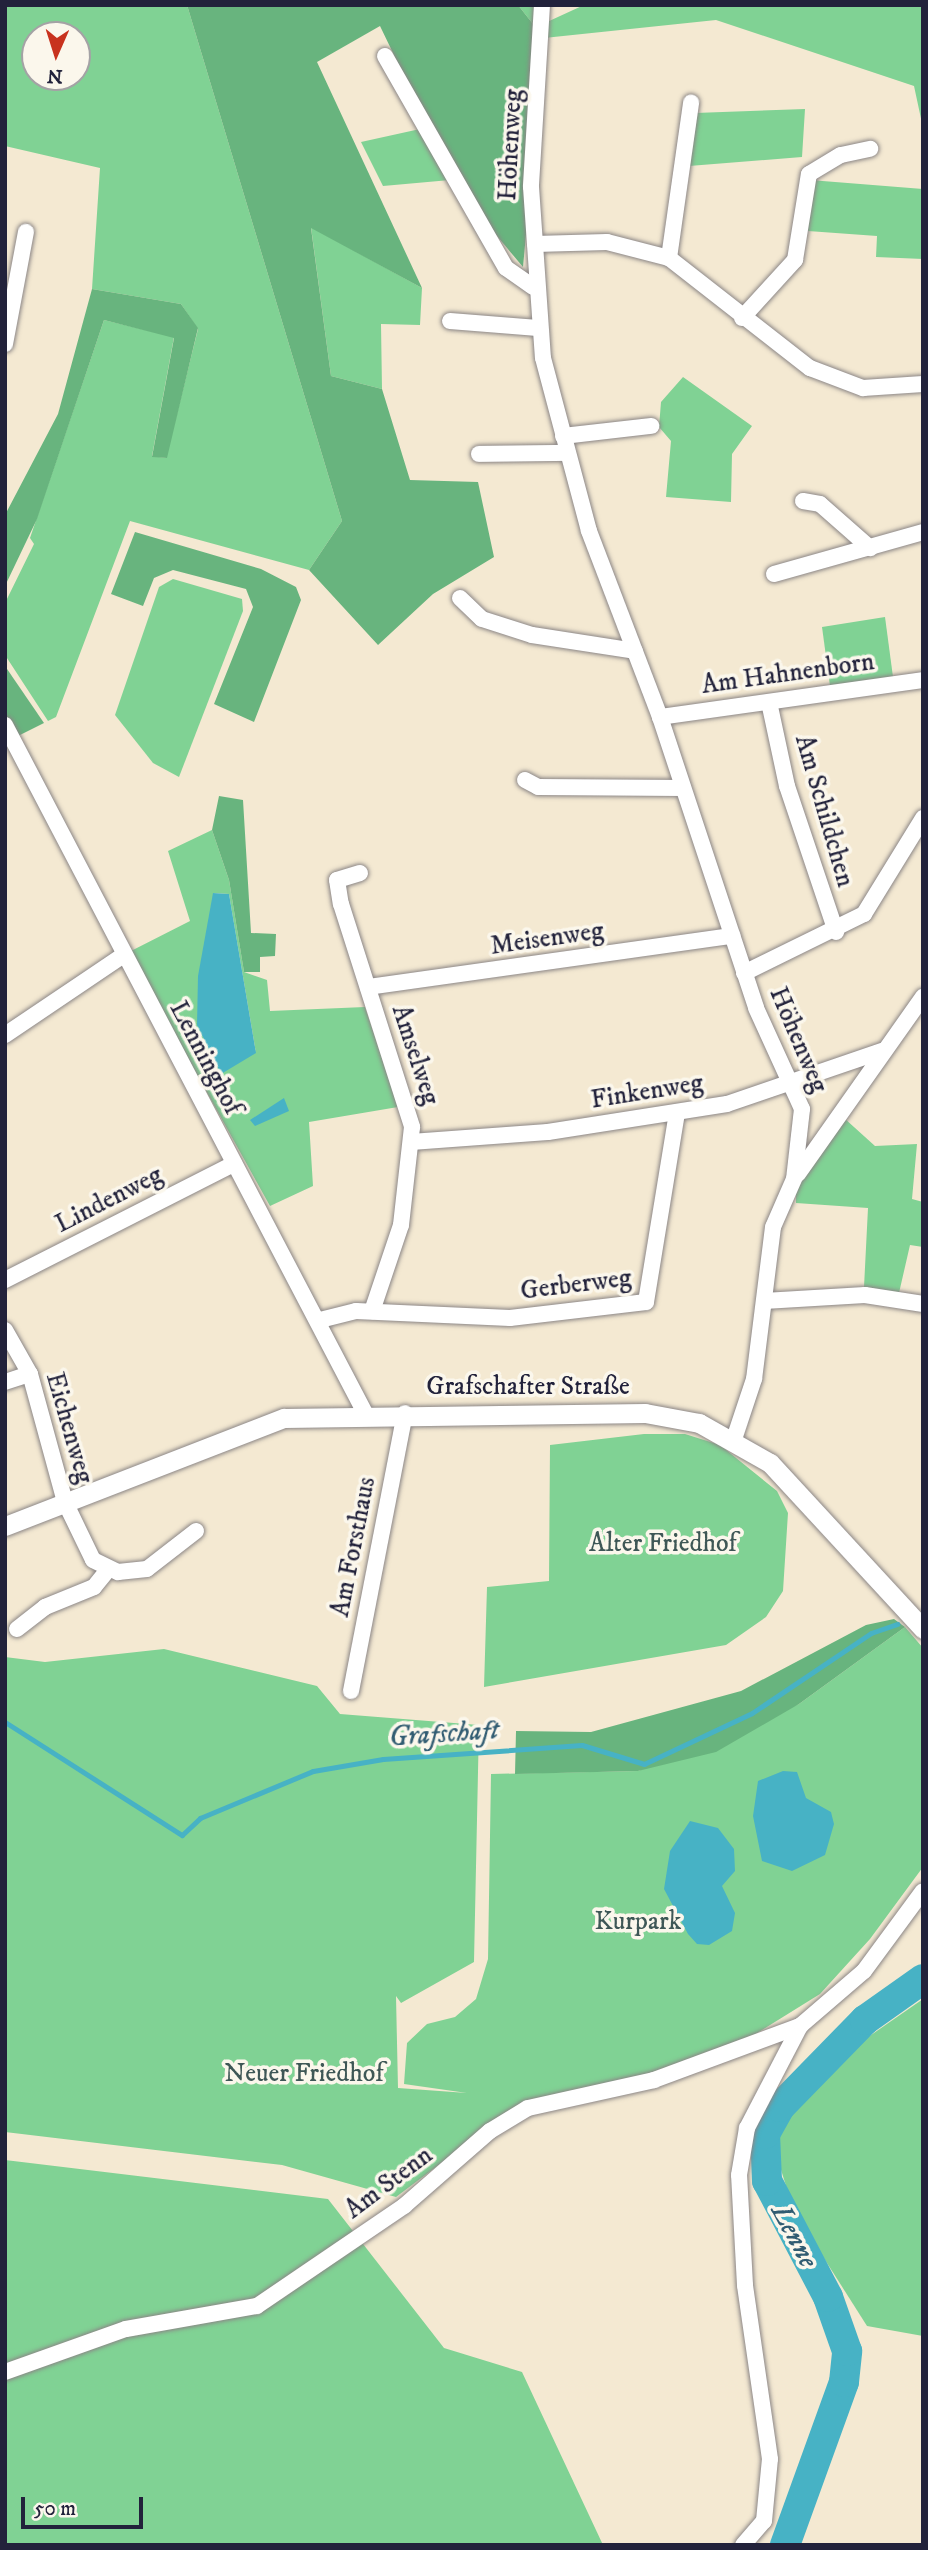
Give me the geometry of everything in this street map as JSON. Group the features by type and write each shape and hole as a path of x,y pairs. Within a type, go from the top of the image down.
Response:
{"street":[{"name":"Höhenweg","path":"542,5 531,187 535,244 533,287 538,328 565,445 660,716 744,972 792,1086 802,1119 794,1179 773,1227 752,1386 734,1439"},
{"name":"Höhenweg","path":"386,56 506,268 533,287"},
{"path":"669,258 691,103"},
{"path":"741,318 795,260 809,174 841,155 870,149"},
{"path":"5,344 26,232"},
{"path":"535,244 607,242 669,258 786,355 847,384 894,390 923,384"},
{"path":"450,321 538,328"},
{"path":"478,454 565,445 651,426"},
{"path":"803,500 820,505 870,548"},
{"path":"775,574 923,533"},
{"path":"460,598 473,614 523,632 635,651"},
{"name":"Am Hahnenborn","path":"660,716 923,680"},
{"name":"Am Schildchen","path":"769,702 787,786 836,932"},
{"name":"Lenninghof","path":"7,732 122,956 320,1320 365,1413"},
{"path":"525,780 537,788 683,788"},
{"path":"744,972 836,932 873,904 923,818"},
{"name":"Amselweg","path":"360,873 337,880 368,987 411,1116 411,1142 396,1247 372,1311"},
{"name":"Meisenweg","path":"368,987 733,936"},
{"path":"5,1035 122,956"},
{"path":"794,1179 882,1051 923,997"},
{"name":"Finkenweg","path":"411,1142 677,1114 792,1086 882,1051"},
{"name":"Gerberweg","path":"320,1320 372,1311 510,1318 646,1302 677,1114"},
{"name":"Lindenweg","path":"5,1280 234,1164"},
{"path":"764,1301 865,1296 923,1304"},
{"name":"Eichenweg","path":"5,1330 30,1374 65,1502"},
{"path":"5,1382 30,1374"},
{"name":"Grafschafter Straße","path":"5,1526 265,1424 365,1413 645,1413 699,1423 734,1439 791,1481 922,1628"},
{"name":"Am Forsthaus","path":"351,1691 405,1413"},
{"path":"65,1502 87,1551 108,1570 137,1572 160,1563 196,1531"},
{"path":"17,1629 45,1607 93,1587 108,1570"},
{"name":"Am Stenn","path":"5,2372 126,2329 257,2306 404,2206 490,2131 528,2108 654,2080 800,2026 864,1971 923,1891"},
{"name":"Am Stenn","path":"743,2545 764,2521 770,2459 745,2285 739,2175 747,2128 800,2026"}],"green space":[{"path":"5,5 187,5 342,521 309,570 130,521 56,717 48,721 5,655 5,603 34,544 30,538 104,320 174,337 152,456 166,458 198,329 181,304 92,289 100,168 5,146"},
{"path":"187,5 518,5 544,38 523,267 460,192 380,26 317,62 422,288 311,228 331,376 382,389 410,480 478,482 494,557 433,594 378,645 309,570 342,521"},
{"path":"518,5 546,5 547,22 584,5 923,5 923,128 914,86 716,20 544,38"},
{"path":"805,109 802,157 689,166 695,113"},
{"path":"420,129 450,180 383,186 361,142"},
{"path":"810,180 923,189 923,259 876,257 877,236 808,231"},
{"path":"311,227 422,288 420,325 381,324 382,389 331,376"},
{"path":"92,289 181,304 198,328 167,458 152,457 174,338 104,320 37,519 5,586 5,515 58,414"},
{"path":"683,377 752,426 732,454 731,502 666,497 671,441 659,427 661,402"},
{"path":"135,532 261,569 296,587 301,600 254,722 214,704 253,607 246,589 173,570 154,578 143,606 111,594"},
{"path":"173,579 242,599 243,611 179,777 153,763 115,715 159,587"},
{"path":"885,617 893,677 830,686 822,627"},
{"path":"5,666 44,723 14,738 5,725"},
{"path":"219,796 243,800 251,933 276,934 275,956 260,957 260,972 244,972 229,880 212,830"},
{"path":"212,830 229,880 244,972 267,980 270,1011 365,1007 398,1107 309,1122 313,1186 270,1206 129,952 190,921 168,851","holes":["213,893 229,894 256,1053"]},
{"path":"844,1118 875,1146 917,1144 912,1199 923,1202 923,1247 910,1245 899,1293 864,1287 868,1208 796,1203 796,1188"},
{"name":"Alter Friedhof","path":"644,1434 685,1434 720,1445 777,1491 788,1513 783,1591 766,1617 726,1645 484,1687 487,1587 549,1581 550,1445"},
{"path":"894,1619 905,1627 799,1704 716,1752 638,1771 515,1774 516,1731 591,1732 741,1691 866,1625"},
{"path":"905,1627 923,1648 923,1867 870,1939 820,1994 746,2040 640,2079 522,2102 396,2197 282,2165 5,2132 5,1657 45,1662 164,1649 317,1686 340,1714 479,1725 474,1962 401,2003 396,1996 398,2088 467,2093 404,2084 407,2043 427,2024 455,2017 476,1999 488,1959 491,1774 638,1771 799,1704"},
{"path":"923,1999 923,2336 867,2326 794,2211 776,2154 776,2140 819,2071"},
{"path":"5,2160 328,2199 444,2348 522,2372 603,2545 5,2545"}],"water":[{"path":"213,893 229,894 256,1053 221,1074 197,1025 198,976"},
{"path":"284,1098 289,1111 255,1126 250,1120"},
{"path":"783,1771 797,1772 806,1798 831,1812 834,1824 825,1855 792,1871 762,1861 753,1816 758,1781"},
{"path":"690,1821 718,1828 734,1849 735,1871 722,1886 735,1913 732,1931 709,1945 697,1944 688,1934 664,1889 670,1851"}],"waterway":[{"name":"Grafschaft","path":"5,1722 182,1835 200,1818 313,1771 383,1759 582,1745 644,1764 752,1713 871,1633 897,1624"},
{"name":"Lenne","path":"785,2545 844,2382 847,2351 828,2297 767,2181 765,2134 780,2107 865,2020 923,1979"}],"park label":[{"name":"Kurpark","path":"638,1922"},
{"name":"Neuer Friedhof","path":"304,2074"}]}
